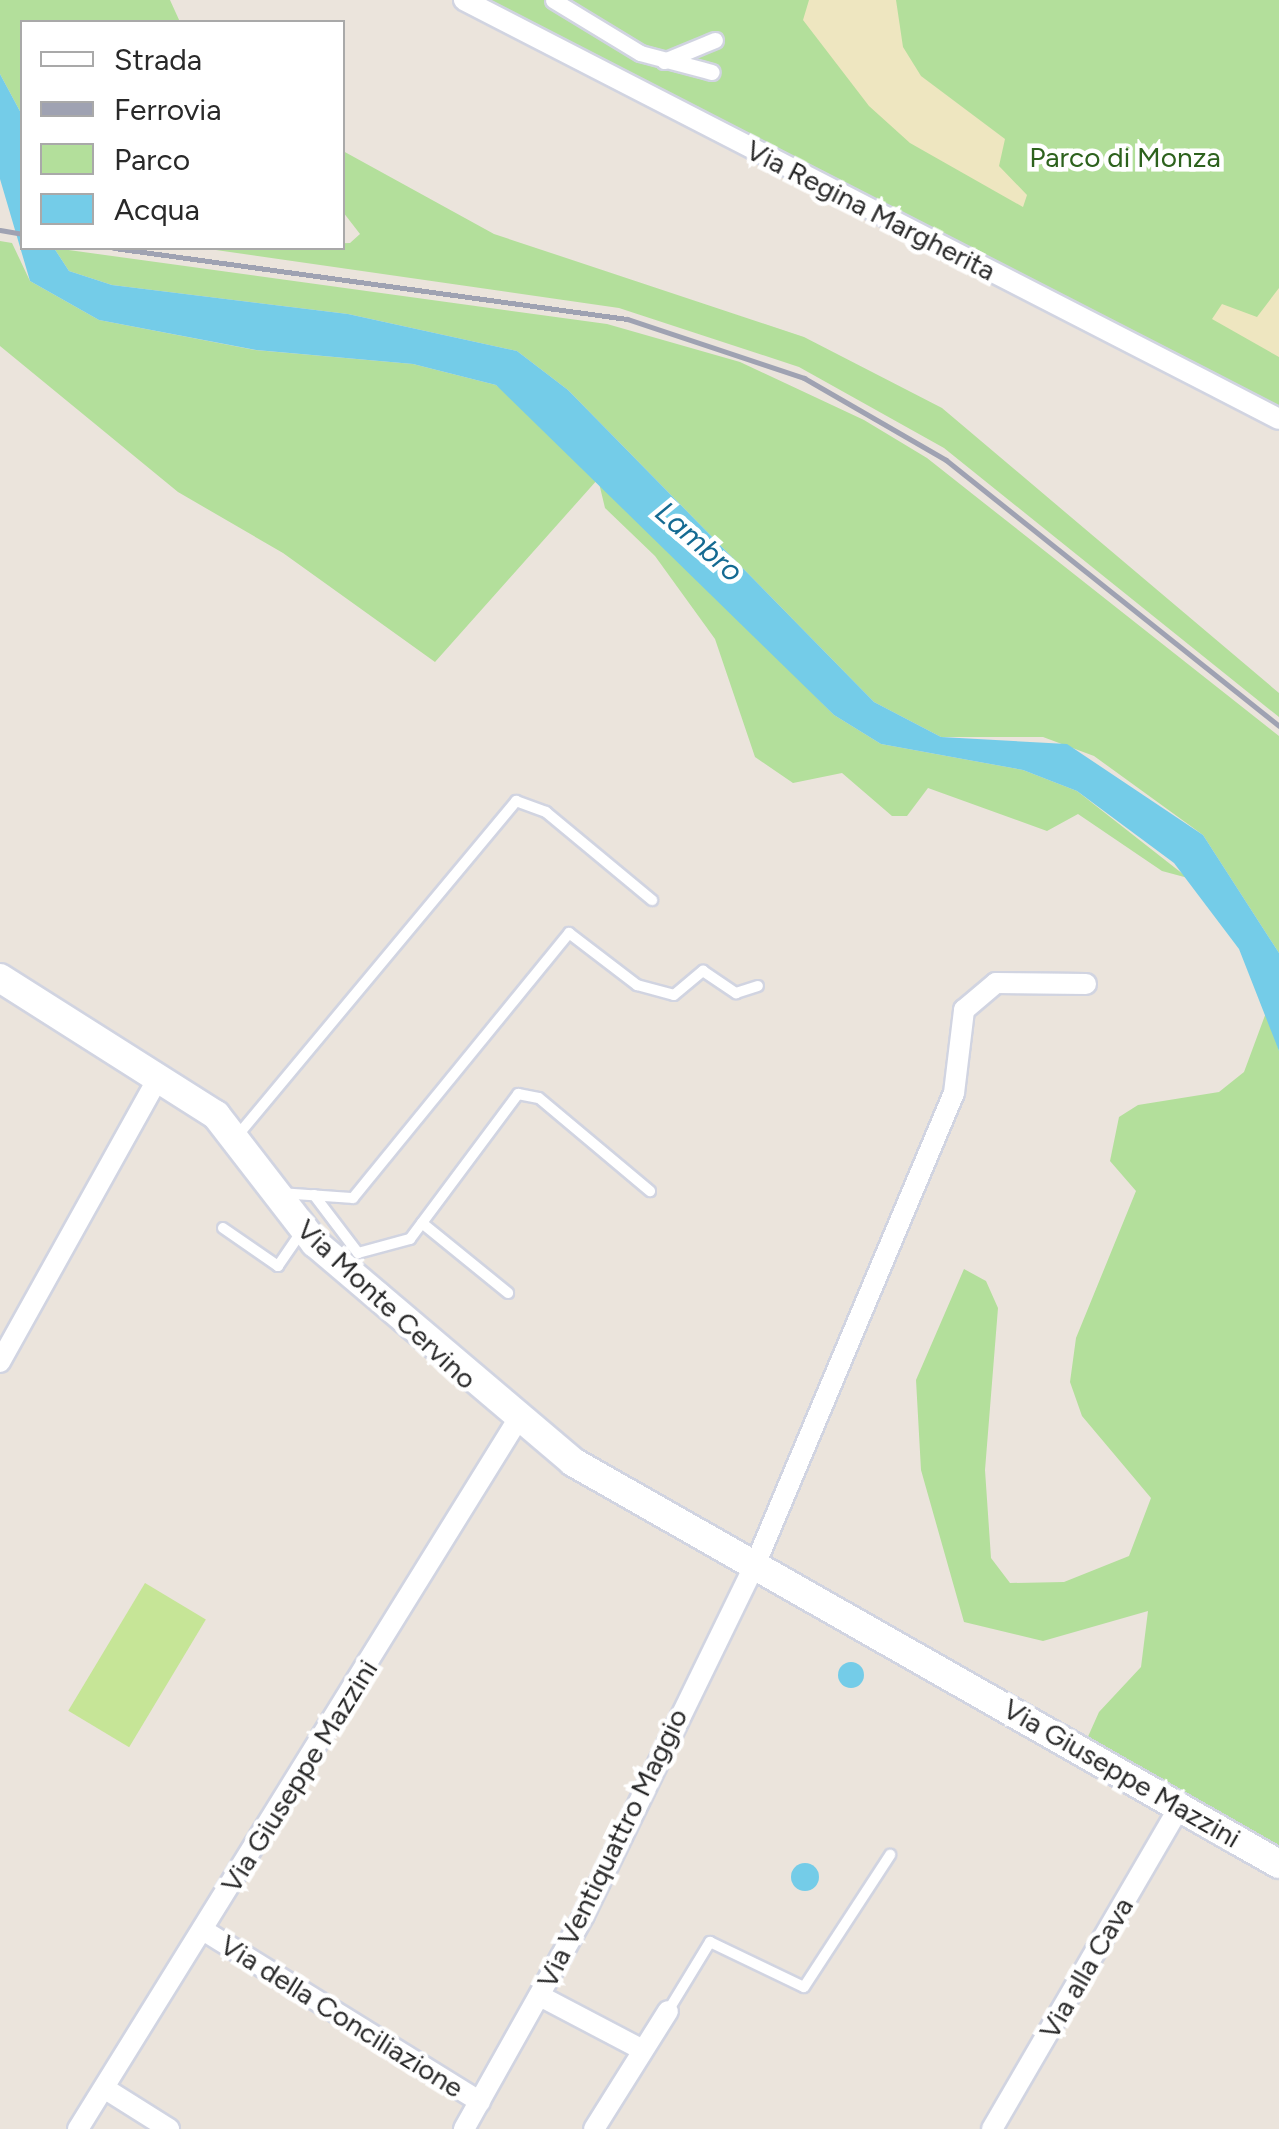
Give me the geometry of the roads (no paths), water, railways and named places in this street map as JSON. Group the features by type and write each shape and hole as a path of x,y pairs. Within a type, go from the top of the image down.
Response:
{"street":[{"name":"Via Regina Margherita","path":"464,0 1279,419"},
{"path":"552,0 664,61 712,72"},
{"path":"664,61 714,40"},
{"name":"Via Monte Cervino","path":"0,978 158,1078 238,1135 303,1230 517,1422 755,1565"},
{"name":"Via Ventiquattro Maggio","path":"464,2129 540,1996 755,1565 954,1093 964,1010 996,983 1086,984"},
{"path":"0,1362 158,1078"},
{"name":"Via Giuseppe Mazzini","path":"78,2129 517,1422"},
{"name":"Via Giuseppe Mazzini","path":"755,1565 1279,1864"},
{"name":"Via alla Cava","path":"992,2129 1180,1806"},
{"name":"Via della Conciliazione","path":"204,1930 480,2102"},
{"path":"540,1996 643,2050"},
{"path":"594,2129 668,2011"},
{"path":"104,2088 169,2129"}],"lane":[{"path":"238,1135 516,801 546,812 652,900"},
{"path":"275,1193 353,1198 569,933 637,985 674,995 703,971 736,993 758,986"},
{"path":"314,1195 358,1252 410,1239 518,1094 539,1098 650,1191"},
{"path":"422,1223 508,1293"},
{"path":"223,1228 278,1266 303,1230"},
{"path":"668,2011 710,1942 804,1987 890,1855"}],"water":[{"path":"0,74 20,111 20,247 0,179"},
{"name":"Lambro","path":"21,250 55,250 69,271 112,285 348,314 517,351 568,390 874,702 941,737 1067,744 1203,835 1279,953 1279,1051 1239,949 1174,863 1077,791 1023,770 881,744 834,715 496,385 413,364 256,350 99,320 30,281"},
{"path":"851,1662 860,1666 864,1675 860,1684 851,1688 842,1684 838,1675 842,1666"},
{"path":"805,1863 815,1867 819,1877 815,1887 805,1891 795,1887 791,1877 795,1867"}],"railway":[{"path":"0,230 20,234"},
{"path":"128,250 627,319 804,378 946,460 1279,726"}],"park label":[{"name":"Parco di Monza","path":"1125,157"}]}
